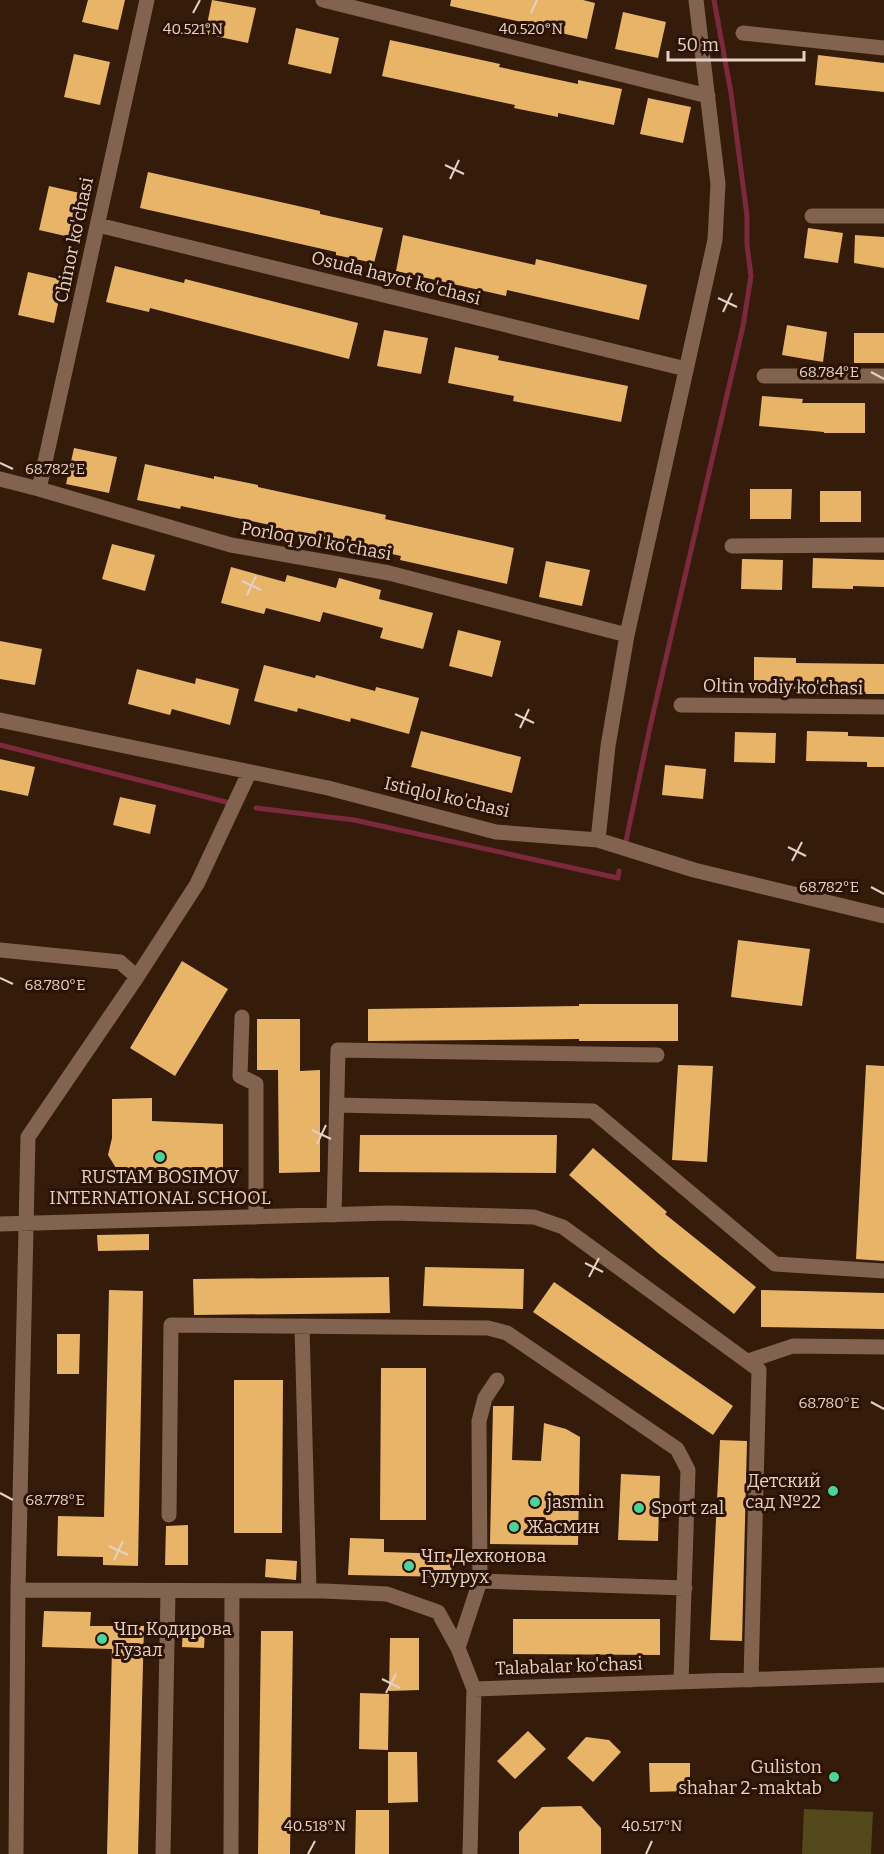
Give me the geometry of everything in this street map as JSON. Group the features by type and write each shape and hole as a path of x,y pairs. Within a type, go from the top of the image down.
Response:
{"street":[{"name":"Chinor ko'chasi","path":"39,489 147,0"},
{"path":"323,0 708,96"},
{"path":"598,840 608,746 627,635 715,240 718,184 696,0"},
{"path":"743,33 884,48"},
{"path":"812,216 884,216"},
{"name":"Osuda hayot ko'chasi","path":"98,225 686,369"},
{"path":"764,376 884,376"},
{"name":"Porloq yol ko'chasi","path":"0,479 231,545 388,573 627,635"},
{"path":"732,546 884,545"},
{"name":"Oltin vodiy ko'chasi","path":"681,705 884,707"},
{"name":"Istiqlol ko'chasi","path":"0,720 328,789 496,832 598,840 694,870 884,916"},
{"path":"16,1854 18,1590 28,1137 197,884 249,773"},
{"path":"0,950 120,962 137,977"},
{"path":"242,1017 240,1076 256,1084 256,1217"},
{"path":"334,1215 338,1050 657,1055"},
{"path":"337,1105 593,1111 775,1264 884,1271"},
{"path":"0,1224 391,1213 534,1217 562,1227 759,1370 751,1680"},
{"path":"169,1515 171,1325 488,1328 507,1333 677,1449 688,1470 681,1682"},
{"path":"302,1326 309,1591"},
{"path":"748,1361 793,1346 884,1347"},
{"path":"458,1648 480,1581 479,1421 485,1398 497,1380"},
{"path":"480,1581 685,1588"},
{"name":"Talabalar ko'chasi","path":"18,1590 309,1591 387,1594 438,1612 458,1648 474,1689 884,1675"},
{"path":"163,1854 168,1591"},
{"path":"231,1854 232,1591"},
{"path":"470,1854 474,1689"}],"shaded area":[{"path":"804,1809 873,1812 871,1854 802,1854"}],"building":[{"path":"88,0 125,0 118,30 82,22"},
{"path":"212,0 256,8 248,43 205,34"},
{"path":"451,0 583,0 595,3 587,39 450,6"},
{"path":"623,12 666,22 658,58 615,49"},
{"path":"296,28 339,38 331,74 288,64"},
{"path":"390,40 578,84 578,80 622,89 614,125 558,113 558,117 514,108 515,105 382,76"},
{"path":"74,54 110,62 100,105 64,97"},
{"path":"818,55 884,63 884,92 815,85"},
{"path":"648,98 691,107 683,143 640,134"},
{"path":"148,172 320,211 320,214 383,228 374,263 336,255 336,252 140,208"},
{"path":"49,186 84,194 74,238 39,230"},
{"path":"808,228 843,233 838,263 804,258"},
{"path":"403,235 535,265 536,259 647,285 639,320 507,290 506,296 396,271"},
{"path":"855,235 884,237 884,268 854,263"},
{"path":"115,266 184,283 185,279 358,323 349,359 150,308 149,312 106,302"},
{"path":"28,272 63,280 54,323 18,315"},
{"path":"787,325 827,332 823,362 782,355"},
{"path":"384,330 428,338 421,374 377,366"},
{"path":"854,333 884,333 884,363 854,363"},
{"path":"455,347 499,356 498,360 628,386 621,422 513,401 514,396 448,383"},
{"path":"762,396 803,399 802,403 865,403 865,433 824,433 759,426"},
{"path":"74,448 117,457 109,493 66,484"},
{"path":"145,464 214,479 214,476 258,485 258,487 386,515 385,519 514,548 507,584 400,560 401,556 270,527 270,525 181,506 180,509 137,500"},
{"path":"750,489 792,489 791,519 750,519"},
{"path":"820,491 861,491 861,522 820,522"},
{"path":"112,544 155,555 145,591 102,579"},
{"path":"813,558 884,560 884,587 812,588"},
{"path":"742,559 783,560 782,590 741,589"},
{"path":"546,561 590,570 582,606 539,597"},
{"path":"231,567 285,582 287,575 336,588 339,578 381,590 379,599 433,613 423,649 380,638 383,628 323,612 320,622 266,608 264,614 221,603"},
{"path":"458,630 501,641 492,677 449,666"},
{"path":"0,641 42,649 35,685 0,679"},
{"path":"754,657 796,658 796,663 884,664 884,694 816,694 816,689 754,688"},
{"path":"264,665 315,678 316,675 375,691 376,687 419,698 409,734 351,718 350,722 298,708 297,712 254,701"},
{"path":"137,669 195,684 196,678 239,689 230,725 172,709 170,715 128,704"},
{"path":"421,731 521,757 512,793 411,767"},
{"path":"807,731 848,732 848,736 884,737 884,767 867,767 867,762 806,761"},
{"path":"735,732 776,733 775,763 734,762"},
{"path":"0,759 35,767 28,796 0,790"},
{"path":"665,765 706,769 703,799 662,795"},
{"path":"120,797 156,805 150,834 113,825"},
{"path":"738,940 810,949 802,1006 731,997"},
{"path":"182,961 228,989 175,1076 130,1048"},
{"path":"579,1004 678,1004 678,1041 579,1041 579,1039 368,1041 368,1009 579,1006"},
{"path":"257,1019 300,1019 300,1071 320,1070 320,1172 279,1173 278,1070 257,1070"},
{"path":"678,1065 713,1066 707,1162 672,1160"},
{"path":"866,1065 884,1066 884,1261 856,1259"},
{"path":"152,1098 152,1121 223,1124 223,1170 158,1171 135,1180 119,1173 108,1155 112,1138 112,1099"},
{"path":"360,1135 557,1135 556,1173 359,1172"},
{"path":"593,1148 667,1212 665,1214 756,1287 734,1314 658,1253 569,1175"},
{"path":"149,1234 149,1250 98,1251 97,1235"},
{"path":"425,1267 524,1269 523,1309 423,1306"},
{"path":"389,1277 390,1313 194,1315 193,1279"},
{"path":"554,1282 733,1406 713,1435 533,1312"},
{"path":"109,1290 143,1291 138,1566 103,1565 103,1557 57,1556 58,1516 104,1517"},
{"path":"761,1290 884,1293 884,1329 761,1327"},
{"path":"57,1334 80,1334 79,1374 57,1374"},
{"path":"381,1368 426,1368 426,1520 380,1520"},
{"path":"234,1380 283,1380 282,1533 234,1533"},
{"name":"jasmin","path":"493,1406 514,1406 512,1460 541,1461 544,1423 566,1429 580,1437 578,1545 490,1544"},
{"path":"720,1440 747,1441 742,1641 710,1640"},
{"name":"Sport zal","path":"621,1474 660,1476 658,1541 618,1540"},
{"path":"188,1525 188,1565 165,1565 166,1526"},
{"path":"350,1538 384,1539 384,1552 452,1554 451,1577 348,1575"},
{"path":"266,1559 297,1561 296,1580 265,1577"},
{"path":"44,1611 91,1612 90,1626 144,1626 138,1854 107,1854 112,1649 42,1647"},
{"path":"513,1619 660,1619 660,1655 513,1654"},
{"path":"183,1628 205,1629 204,1648 182,1647"},
{"path":"261,1631 293,1631 290,1854 258,1854"},
{"path":"390,1638 419,1638 419,1690 389,1691"},
{"path":"360,1693 389,1694 388,1750 359,1749"},
{"path":"528,1731 546,1749 515,1779 497,1761"},
{"path":"586,1737 609,1740 621,1752 593,1782 567,1758"},
{"path":"388,1752 417,1752 418,1802 388,1803"},
{"path":"649,1763 690,1763 690,1791 650,1792"},
{"path":"581,1806 601,1828 601,1854 519,1854 519,1832 542,1807"},
{"path":"356,1810 389,1810 389,1854 355,1854"}],"waterway":[{"path":"626,841 650,727 743,326 751,276 747,245 747,216 731,93 714,0"},
{"path":"0,745 226,802"},
{"path":"256,808 354,820 618,878 619,871"}],"place":[{"name":"RUSTAM BOSIMOV INTERNATIONAL SCHOOL","path":"160,1157"},
{"name":"Детский сад №22","path":"833,1491"},
{"name":"jasmin","path":"535,1502"},
{"name":"Sport zal","path":"639,1508"},
{"name":"Жасмин","path":"514,1527"},
{"name":"Чп. Дехконова Гулурух","path":"409,1566"},
{"name":"Чп. Кодирова Гузал","path":"102,1639"},
{"name":"Guliston shahar 2-maktab","path":"834,1777"}]}
